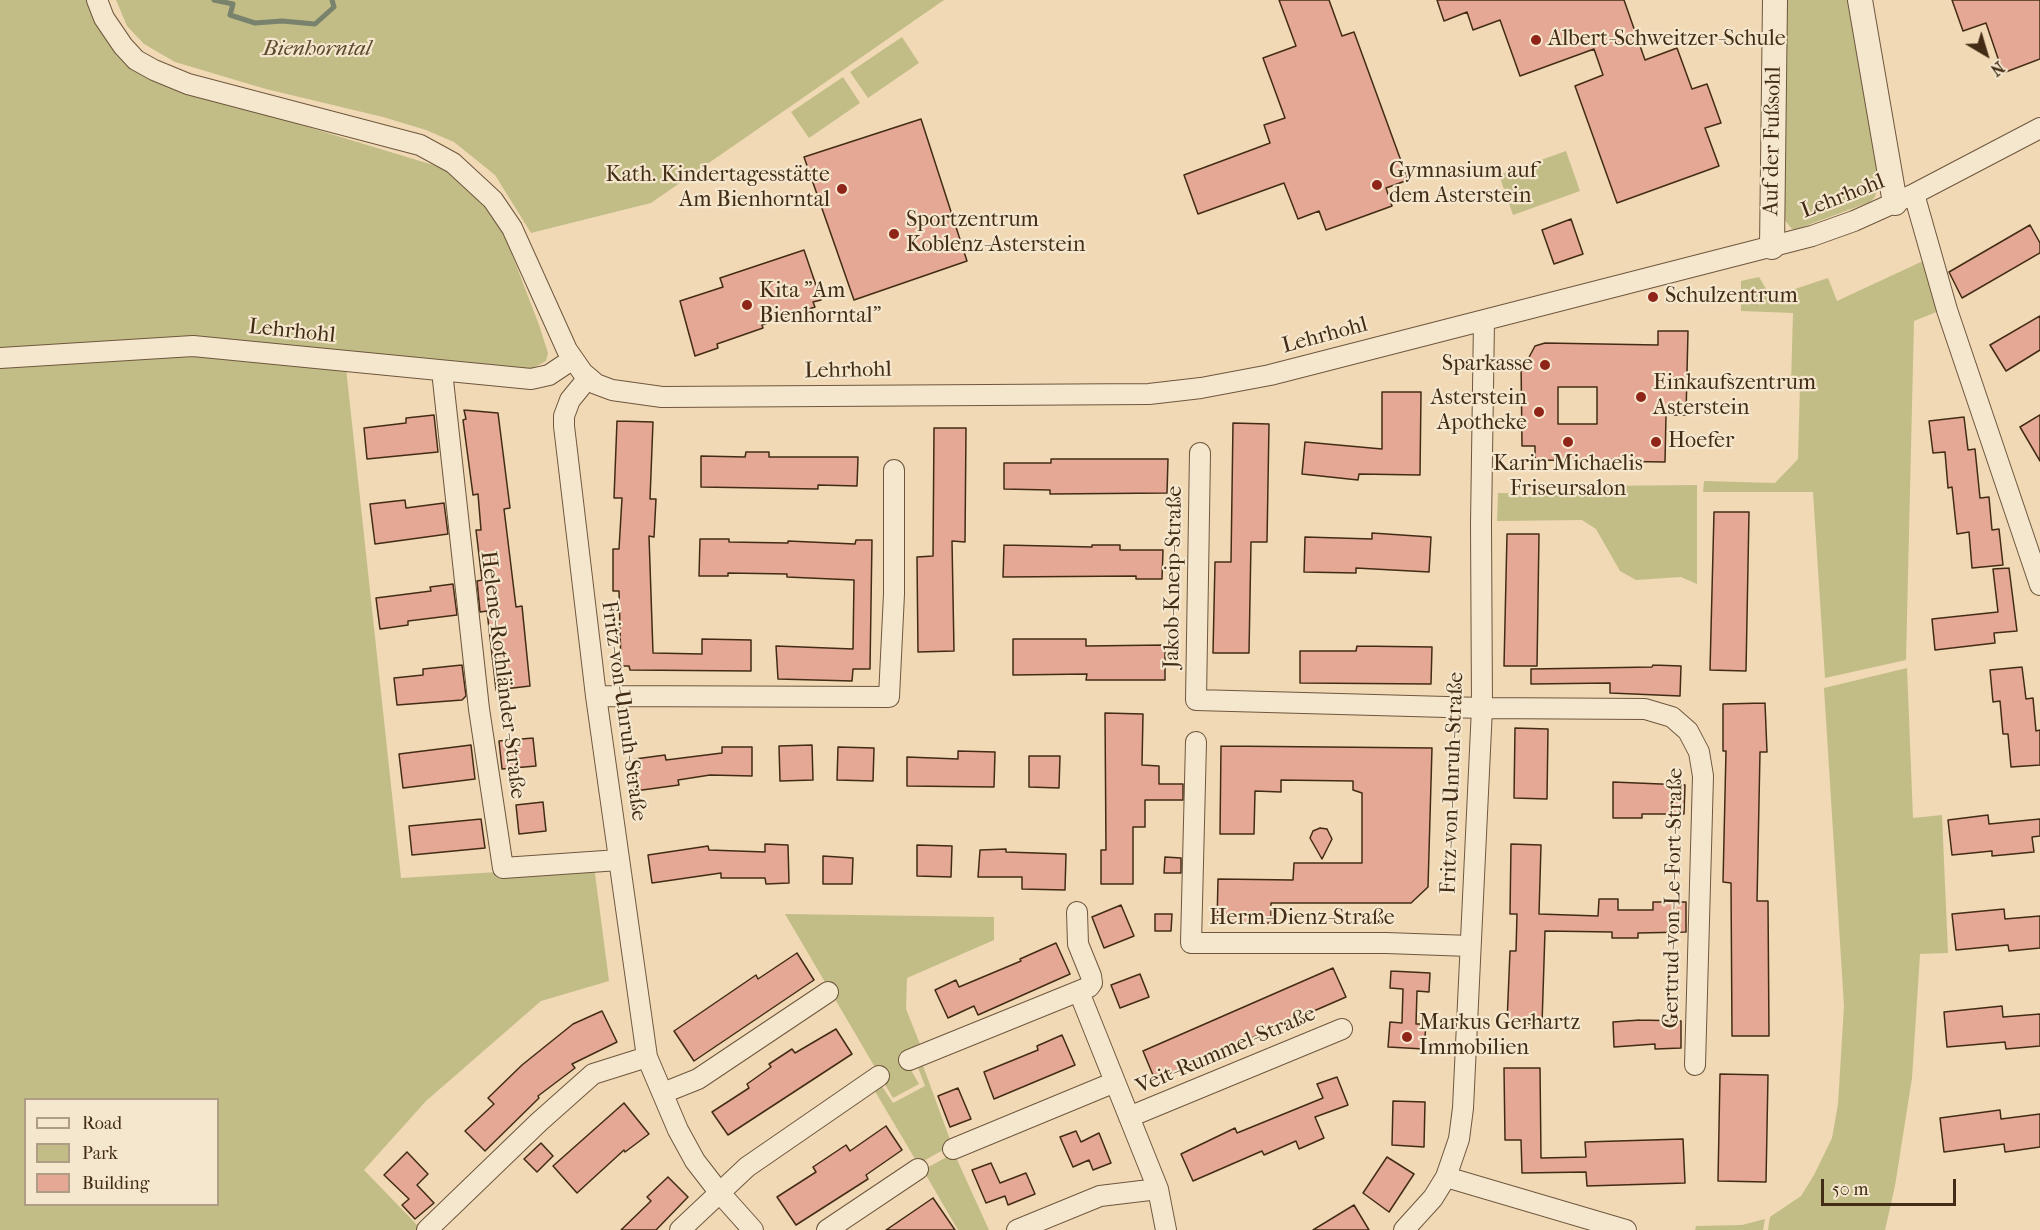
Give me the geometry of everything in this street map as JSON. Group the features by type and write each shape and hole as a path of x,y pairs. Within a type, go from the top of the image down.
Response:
{"street":[{"path":"97,0 104,18 123,46 136,60 154,70 188,84 420,145 453,163 493,200 512,228 573,359 588,378"},
{"name":"Auf der Fußsohl","path":"1772,247 1775,0"},
{"path":"1860,0 1905,198 1947,310 2040,585"},
{"name":"Lehrhohl","path":"588,378 612,390 662,397 1149,394 1201,388 1270,375 1812,236 1905,198 2040,128"},
{"name":"Fritz-von-Unruh-Straße","path":"1404,1230 1433,1198 1446,1177 1459,1139 1463,1108 1482,708 1480,572 1484,320"},
{"name":"Lehrhohl","path":"0,358 193,346 531,380 549,375 573,359"},
{"name":"Helene-Rothländer-Straße","path":"442,371 479,709 503,868 619,860"},
{"name":"Fritz-von-Unruh-Straße","path":"588,378 570,400 564,416 564,426 596,696 647,1057 686,1145 719,1192 753,1230"},
{"name":"Jakob-Kneip-Straße","path":"1196,700 1200,453"},
{"path":"596,696 889,697 894,594 894,470"},
{"name":"Gertrud-von-Le-Fort-Straße","path":"1196,700 1482,708 1645,709 1672,717 1688,731 1699,752 1703,776 1695,1065"},
{"name":"Herm-Dienz-Straße","path":"1196,742 1191,943 1386,943 1470,946"},
{"path":"909,1060 1079,992 1092,983 1078,944 1077,912"},
{"path":"663,1093 698,1079 828,992"},
{"name":"Veit-Rummel-Straße","path":"1079,992 1158,1189 1166,1230"},
{"name":"Veit-Rummel-Straße","path":"1129,1117 1342,1029"},
{"path":"427,1230 539,1122 593,1074 647,1057"},
{"path":"680,1230 758,1158 879,1076"},
{"name":"Veit-Rummel-Straße","path":"953,1149 1115,1082"},
{"path":"827,1230 918,1170"},
{"path":"1446,1177 1626,1230"},
{"path":"1017,1230 1100,1196 1158,1189"}],"green space":[{"path":"0,0 88,0 105,37 132,67 255,111 453,171 485,201 505,236 539,325 548,353 546,361 529,370 319,350 0,350"},
{"name":"Bienhorntal","path":"116,0 944,0 651,203 531,233 495,175 454,142 426,130 383,117 266,89 175,62 144,44 127,26"},
{"path":"1783,0 1853,0 1879,184 1875,197 1870,202 1797,229 1792,229 1783,218"},
{"path":"902,37 919,63 868,98 850,72"},
{"path":"843,77 860,103 809,138 791,112"},
{"path":"1566,151 1580,191 1513,215 1499,175"},
{"path":"1923,261 1939,311 1914,321 1906,660 1825,678 1813,492 1703,492 1704,481 1775,483 1798,459 1800,385 1791,385 1793,313 1741,311 1741,281 1759,277 1771,297 1828,278 1837,301"},
{"path":"191,351 346,368 401,878 594,866 609,981 541,1001 426,1101 364,1170 420,1228 418,1230 0,1230 0,367"},
{"path":"1697,485 1697,584 1681,577 1636,580 1620,571 1596,529 1582,520 1497,521 1498,493 1589,495 1598,486"},
{"path":"1907,668 1913,818 1942,815 1948,953 1920,954 1912,1078 1895,1186 1885,1230 1768,1230 1770,1217 1801,1196 1814,1175 1832,1138 1838,1104 1844,1006 1824,688"},
{"path":"785,914 994,917 994,940 907,978 906,1009 922,1049 904,1058 919,1084 893,1098"},
{"path":"922,1063 952,1145 918,1164 873,1088 880,1083 893,1103 925,1086 917,1065"},
{"path":"954,1153 989,1230 958,1230 923,1170"},
{"path":"1765,1219 1763,1230 1695,1230 1696,1226 1742,1225"}],"building":[{"path":"1279,0 1329,0 1342,36 1354,32 1408,180 1386,188 1392,206 1326,230 1319,211 1298,219 1284,183 1198,214 1184,175 1270,143 1264,125 1285,118 1263,58 1296,46"},
{"path":"1437,0 1624,0 1645,60 1677,48 1692,89 1707,84 1721,123 1705,128 1719,166 1617,203 1575,86 1603,75 1594,49 1520,76 1500,20 1473,30 1467,12 1444,21"},
{"path":"1952,0 2040,0 2040,59 2003,73 1986,23 1963,31"},
{"name":"Sportzentrum Koblenz-Asterstein","path":"921,119 967,261 854,300 804,157"},
{"path":"1571,219 1583,254 1554,264 1542,230"},
{"path":"2030,225 2040,243 2040,253 1962,298 1949,272"},
{"name":"Kita \"Am Bienhorntal\"","path":"804,250 821,300 813,302 815,307 762,325 763,328 717,344 718,348 695,356 680,301 723,287 720,278"},
{"path":"2040,316 2040,350 2006,371 1990,345"},
{"name":"Einkaufszentrum Asterstein","path":"1658,331 1688,331 1686,415 1666,415 1665,462 1535,460 1535,446 1522,446 1521,360 1527,361 1535,346 1545,343 1658,345","holes":["1558,387 1597,387 1597,424 1558,424"]},
{"path":"1382,392 1421,392 1420,475 1359,474 1358,480 1302,474 1305,442 1382,449"},
{"path":"464,410 498,413 510,508 504,509 516,607 522,606 530,686 496,690 487,611 480,612 477,581 482,580 476,530 481,530 478,494 473,495 463,420 466,419"},
{"path":"434,415 438,452 367,459 364,428 406,423 406,418"},
{"path":"2040,415 2040,461 2020,427"},
{"path":"1964,417 1968,450 1975,449 1980,498 1989,497 1992,530 1999,529 2003,565 1972,568 1969,532 1957,534 1952,487 1948,488 1945,452 1933,453 1929,421"},
{"path":"617,421 653,422 650,499 656,499 654,537 649,536 653,653 702,654 702,639 751,640 751,671 630,670 629,666 621,666 619,591 613,591 613,549 619,549 622,498 614,498"},
{"path":"1233,423 1269,424 1267,542 1251,542 1249,653 1213,653 1215,562 1231,562"},
{"path":"934,428 966,428 965,542 952,541 954,651 918,652 917,557 933,556"},
{"path":"746,452 769,452 769,457 858,457 857,486 818,485 818,489 701,487 701,456 745,457"},
{"path":"1051,459 1168,459 1167,493 1050,494 1050,490 1004,489 1004,463 1051,463"},
{"path":"405,500 406,508 444,503 448,534 375,544 370,504"},
{"path":"1714,512 1749,512 1746,671 1710,670"},
{"path":"1372,533 1431,537 1429,572 1356,568 1356,573 1304,572 1305,537 1372,539"},
{"path":"1507,534 1539,534 1537,666 1504,666"},
{"path":"700,539 729,539 729,542 788,543 788,541 855,544 856,540 872,540 870,669 853,669 852,681 778,679 776,646 853,649 854,580 787,577 787,574 728,573 728,576 699,576"},
{"path":"1004,545 1092,547 1092,545 1120,545 1120,550 1163,550 1162,579 1136,579 1136,576 1003,577"},
{"path":"2009,568 2017,631 1994,633 1995,643 1935,650 1932,619 1998,612 1993,569"},
{"path":"453,584 457,615 408,621 408,625 380,629 376,598 431,591 430,587"},
{"path":"1013,639 1086,639 1086,646 1165,645 1165,680 1086,680 1087,674 1013,675"},
{"path":"1357,646 1432,647 1431,684 1300,683 1300,651 1356,651"},
{"path":"462,665 466,696 462,700 397,705 394,678 423,675 423,669"},
{"path":"1653,665 1681,666 1680,696 1610,693 1610,683 1531,684 1531,669 1652,667"},
{"path":"2022,667 2026,699 2033,698 2036,731 2040,730 2040,765 2011,767 2008,734 2003,734 2000,701 1993,702 1990,670"},
{"path":"1765,703 1767,752 1760,752 1757,901 1768,901 1769,1036 1732,1036 1731,883 1723,882 1726,751 1723,751 1723,704"},
{"path":"1105,713 1143,714 1142,765 1159,766 1159,784 1183,784 1183,800 1145,800 1145,827 1133,827 1133,884 1101,884 1101,850 1106,850"},
{"path":"1515,728 1548,729 1547,799 1514,798"},
{"path":"533,738 536,766 502,769 499,741"},
{"path":"471,745 475,779 403,788 399,754"},
{"path":"812,745 813,780 780,781 779,746"},
{"path":"1221,746 1432,748 1428,887 1411,903 1271,903 1271,923 1217,923 1218,879 1293,880 1294,863 1362,863 1362,793 1353,790 1353,781 1281,780 1281,792 1255,791 1254,834 1220,834"},
{"path":"722,747 752,747 752,776 710,775 678,780 679,785 635,791 631,766 636,765 635,759 665,755 666,760 722,753"},
{"path":"838,747 874,748 873,781 837,780"},
{"path":"958,751 995,752 994,787 907,786 907,757 958,759"},
{"path":"1029,756 1060,756 1059,788 1029,787"},
{"path":"1613,782 1685,785 1684,814 1642,814 1642,818 1613,818"},
{"path":"543,802 546,831 519,834 516,805"},
{"path":"1988,815 1989,824 2040,819 2040,836 2032,837 2034,852 1992,856 1992,851 1952,855 1948,820"},
{"path":"481,819 485,848 412,855 409,826"},
{"path":"1320,828 1327,829 1332,839 1322,859 1310,838 1313,831"},
{"path":"765,844 788,845 789,883 766,884 765,878 721,878 721,873 652,883 648,855 708,846 709,850 765,852"},
{"path":"1511,844 1541,845 1539,914 1598,916 1599,899 1618,899 1618,910 1653,910 1653,902 1686,902 1686,932 1638,933 1638,938 1612,938 1612,932 1545,931 1542,1024 1507,1023 1510,951 1516,951 1517,914 1510,914"},
{"path":"917,845 952,846 951,877 917,876"},
{"path":"1006,849 1006,852 1066,854 1065,890 1022,889 1022,877 978,877 980,850"},
{"path":"823,856 853,858 852,884 823,884"},
{"path":"1165,857 1181,858 1181,873 1164,873"},
{"path":"1121,905 1134,936 1104,948 1092,917"},
{"path":"2004,909 2005,919 2040,916 2040,948 2009,951 2008,945 1956,950 1952,914"},
{"path":"1155,914 1172,914 1171,931 1155,931"},
{"path":"1056,943 1070,974 978,1015 974,1006 948,1018 935,990 956,980 959,987 1021,961 1020,959"},
{"path":"797,953 814,980 694,1061 674,1031 756,975 758,979"},
{"path":"1333,968 1346,997 1155,1080 1143,1051"},
{"path":"1391,971 1430,973 1429,992 1417,991 1416,1024 1426,1024 1424,1049 1388,1047 1390,1022 1402,1023 1403,989 1390,988"},
{"path":"1140,974 1149,997 1120,1008 1111,985"},
{"path":"2002,1006 2003,1017 2040,1014 2040,1046 2006,1049 2005,1042 1947,1047 1944,1012"},
{"path":"602,1011 617,1042 572,1064 575,1068 538,1096 539,1098 485,1151 465,1131 494,1104 488,1098 522,1065 573,1024"},
{"path":"1681,1021 1681,1048 1655,1049 1655,1044 1614,1047 1613,1022"},
{"path":"836,1029 852,1054 728,1135 712,1112 749,1088 747,1084 771,1067 769,1064 792,1049 795,1053"},
{"path":"1062,1035 1075,1065 994,1099 984,1072 1038,1050 1037,1046"},
{"path":"1504,1068 1540,1068 1541,1158 1586,1157 1585,1142 1683,1139 1685,1183 1587,1186 1586,1172 1522,1173 1521,1140 1505,1140"},
{"path":"1720,1074 1768,1075 1766,1182 1718,1181"},
{"path":"1337,1077 1348,1105 1315,1117 1324,1138 1299,1149 1296,1141 1264,1155 1262,1151 1193,1181 1181,1154 1235,1128 1237,1133 1323,1098 1317,1084"},
{"path":"958,1088 971,1119 950,1127 938,1096"},
{"path":"1393,1101 1425,1102 1424,1147 1392,1145"},
{"path":"624,1103 649,1134 625,1152 624,1150 577,1193 553,1166"},
{"path":"2000,1110 2001,1119 2040,1114 2040,1147 2005,1152 2004,1144 1944,1152 1940,1118"},
{"path":"886,1126 902,1150 866,1175 868,1179 796,1225 777,1197 816,1172 813,1167 846,1145 850,1151"},
{"path":"1076,1131 1081,1142 1099,1133 1111,1163 1093,1170 1089,1160 1073,1167 1060,1137"},
{"path":"541,1143 553,1156 537,1172 524,1159"},
{"path":"407,1152 428,1174 417,1185 434,1203 415,1219 402,1205 409,1199 384,1175"},
{"path":"1387,1157 1414,1174 1389,1212 1363,1193"},
{"path":"991,1163 1000,1183 1026,1173 1035,1194 1008,1205 1005,1196 986,1203 972,1170"},
{"path":"668,1177 688,1197 656,1230 621,1230 651,1201 647,1197"},
{"path":"933,1198 955,1230 886,1230"},
{"path":"1354,1205 1369,1230 1313,1230"}],"waterway":[{"path":"214,0 233,4 230,15 255,23 282,21 315,24 334,7 332,0"}],"place":[{"name":"Albert-Schweitzer-Schule","path":"1536,40"},
{"name":"Gymnasium auf dem Asterstein","path":"1377,185"},
{"name":"Kath. Kindertagesstätte Am Bienhorntal","path":"842,189"},
{"name":"Sportzentrum Koblenz-Asterstein","path":"894,234"},
{"name":"Schulzentrum","path":"1653,297"},
{"name":"Kita \"Am Bienhorntal\"","path":"747,305"},
{"name":"Sparkasse","path":"1545,365"},
{"name":"Einkaufszentrum Asterstein","path":"1641,397"},
{"name":"Asterstein Apotheke","path":"1539,412"},
{"name":"Karin Michaelis Friseursalon","path":"1568,442"},
{"name":"Hoefer","path":"1656,442"},
{"name":"Markus Gerhartz Immobilien","path":"1407,1037"}]}
